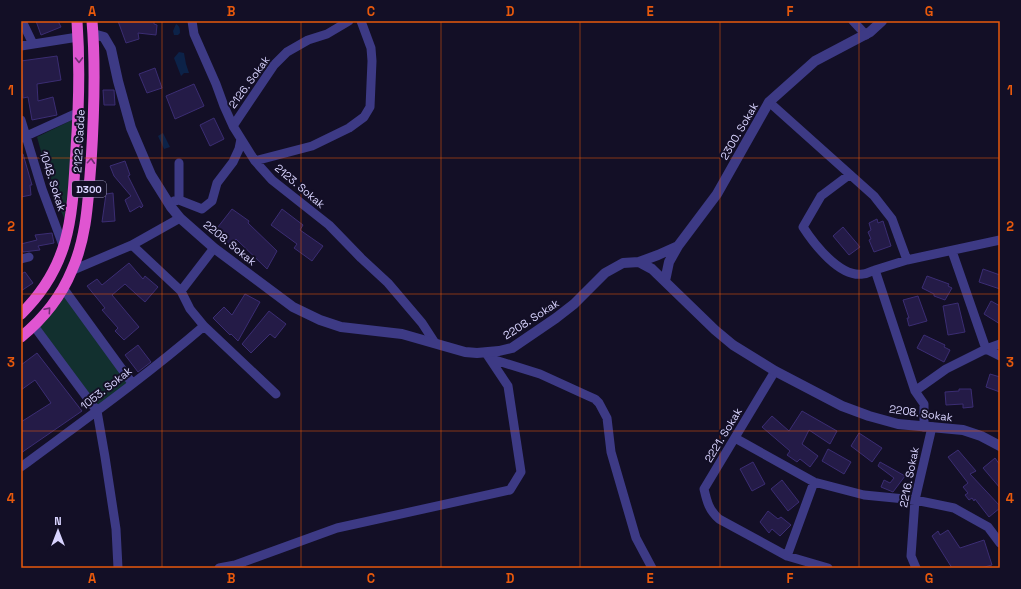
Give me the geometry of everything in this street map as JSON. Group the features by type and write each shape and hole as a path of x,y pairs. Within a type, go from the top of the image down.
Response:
{"highway":[{"name":"2122. Cadde","path":"21,314 34,301 50,279 64,248 67,236 73,204 79,112 77,21"},
{"name":"2122. Cadde","path":"21,337 34,326 53,305 64,288 73,270 87,217 94,118 92,21"}],"street":[{"path":"22,21 33,44"},
{"name":"2123. Sokak","path":"192,21 194,34 233,126 255,161 272,180 329,225 388,283 422,323 435,343"},
{"name":"2126. Sokak","path":"233,126 274,65 287,52 308,40 327,34 350,21"},
{"path":"255,161 312,146 349,128 364,117 370,107 372,61 371,48 361,21"},
{"path":"853,21 866,35"},
{"name":"2300. Sokak","path":"669,262 678,246 717,194 769,102 816,61 866,35 882,21"},
{"name":"2208. Sokak","path":"93,34 104,37 112,49 118,81 131,128 151,175 168,203 180,218 214,248 293,307 320,320 341,327 387,332 435,343 465,352 486,353 512,348 574,304 605,273 623,263 639,262 655,271 715,330 733,345 775,371 849,409 898,424 963,430 981,436 1000,446"},
{"path":"21,46 78,37"},
{"path":"769,102 874,196 892,219 907,260"},
{"path":"24,138 79,112"},
{"name":"1048. Sokak","path":"21,120 24,138 64,248"},
{"path":"168,203 179,200 202,209 212,201 217,183 233,162 239,149 241,139"},
{"path":"179,200 180,162"},
{"path":"849,175 821,196 803,227 811,239 833,263 847,272 863,275 907,260 1000,240"},
{"path":"73,270 132,245 180,218"},
{"path":"132,245 181,291 190,308 204,326 276,394"},
{"path":"639,262 678,246"},
{"path":"181,291 214,248"},
{"path":"952,251 986,349 1000,356"},
{"path":"655,271 658,255"},
{"path":"655,271 669,262"},
{"path":"665,281 669,262"},
{"name":"2216. Sokak","path":"875,270 915,390 924,404 928,427 915,500 911,556 916,568"},
{"path":"64,288 132,383"},
{"path":"34,326 97,411 106,457 116,530 118,568"},
{"name":"1053. Sokak","path":"21,467 97,411 204,326"},
{"path":"915,390 946,369 986,349 1000,344"},
{"path":"219,568 235,565 337,528 510,490 521,472 508,386 486,353"},
{"path":"486,353 495,360 540,374 566,385 599,403 607,418 611,452 636,538 652,568"},
{"name":"2221. Sokak","path":"775,371 704,489 712,512 719,519 787,556"},
{"path":"735,438 814,482 864,495 915,500 954,508 988,527 1000,543"},
{"path":"814,482 787,556 828,568"}],"green space":[{"path":"74,119 67,224 53,194 37,137"},
{"path":"63,288 132,383 97,411 34,326"}],"water":[{"path":"176,24 180,29 180,33 178,35 174,35 173,31"},
{"path":"179,52 184,53 189,73 184,73 181,76 174,58"},
{"path":"163,133 170,147 164,149 158,136"}],"building":[{"path":"36,21 58,21 61,27 41,35"},
{"path":"118,21 154,21 154,24 157,25 156,35 138,33 139,39 126,43"},
{"path":"57,56 61,80 37,84 38,101 53,97 57,115 32,120 28,97 23,98 21,61"},
{"path":"155,68 162,88 147,93 139,74"},
{"path":"194,84 204,106 175,119 166,96"},
{"path":"103,90 114,90 115,105 104,105"},
{"path":"214,118 224,139 210,146 200,125"},
{"path":"21,154 23,154 32,185 30,185 31,195 21,197"},
{"path":"125,161 130,175 128,176 143,206 141,208 140,206 130,212 125,200 131,196 114,176 110,166"},
{"path":"113,193 115,221 102,222 106,194"},
{"path":"232,209 249,221 248,223 277,251 267,269 236,239 231,245 214,232"},
{"path":"282,209 303,225 300,230 323,246 312,261 294,248 297,244 271,225"},
{"path":"877,219 878,223 883,221 891,246 874,252 869,240 871,239 868,232 871,230 869,223"},
{"path":"843,227 860,247 849,255 833,236"},
{"path":"52,233 54,243 38,246 40,250 23,252 21,244 37,240 35,235"},
{"path":"129,263 143,279 145,276 158,287 145,302 125,284 112,295 139,327 124,340 115,331 118,328 102,310 105,308 87,286 97,279 102,285"},
{"path":"983,269 1000,275 1000,289 979,282"},
{"path":"25,272 33,283 21,291 21,274"},
{"path":"927,276 949,284 948,286 952,288 945,300 934,296 934,294 922,288"},
{"path":"245,294 260,302 238,341 213,318 224,307 232,315"},
{"path":"918,296 927,321 909,326 907,318 909,318 903,300"},
{"path":"991,301 1000,306 1000,324 984,314"},
{"path":"958,303 965,332 948,335 943,306"},
{"path":"269,311 286,324 275,338 270,334 251,353 242,344"},
{"path":"924,335 945,345 944,347 950,350 944,362 917,348"},
{"path":"138,345 151,362 138,372 125,355"},
{"path":"37,353 82,411 21,453 21,422 51,403 35,380 21,390 21,365"},
{"path":"990,374 1000,377 1000,392 986,387"},
{"path":"959,389 971,389 973,407 963,408 963,404 946,405 945,392 959,391"},
{"path":"802,411 837,431 830,444 809,430 802,444 818,456 810,467 800,459 797,462 787,455 790,451 762,427 772,416 789,431"},
{"path":"859,433 882,448 872,462 851,446"},
{"path":"828,449 851,462 844,474 822,461"},
{"path":"958,450 976,471 970,474 1000,506 1000,508 989,517 975,499 974,501 972,498 969,500 965,495 968,493 963,487 968,483 948,457"},
{"path":"995,458 1000,465 1000,488 983,468"},
{"path":"753,462 765,484 752,491 740,469"},
{"path":"880,462 905,476 893,492 881,487 884,480 890,483 894,478 878,466"},
{"path":"782,480 799,502 788,511 771,489"},
{"path":"768,511 778,519 781,517 791,525 780,536 772,529 769,533 760,522"},
{"path":"948,530 960,548 984,540 992,565 981,568 952,568 932,536 938,531 940,535"}]}
